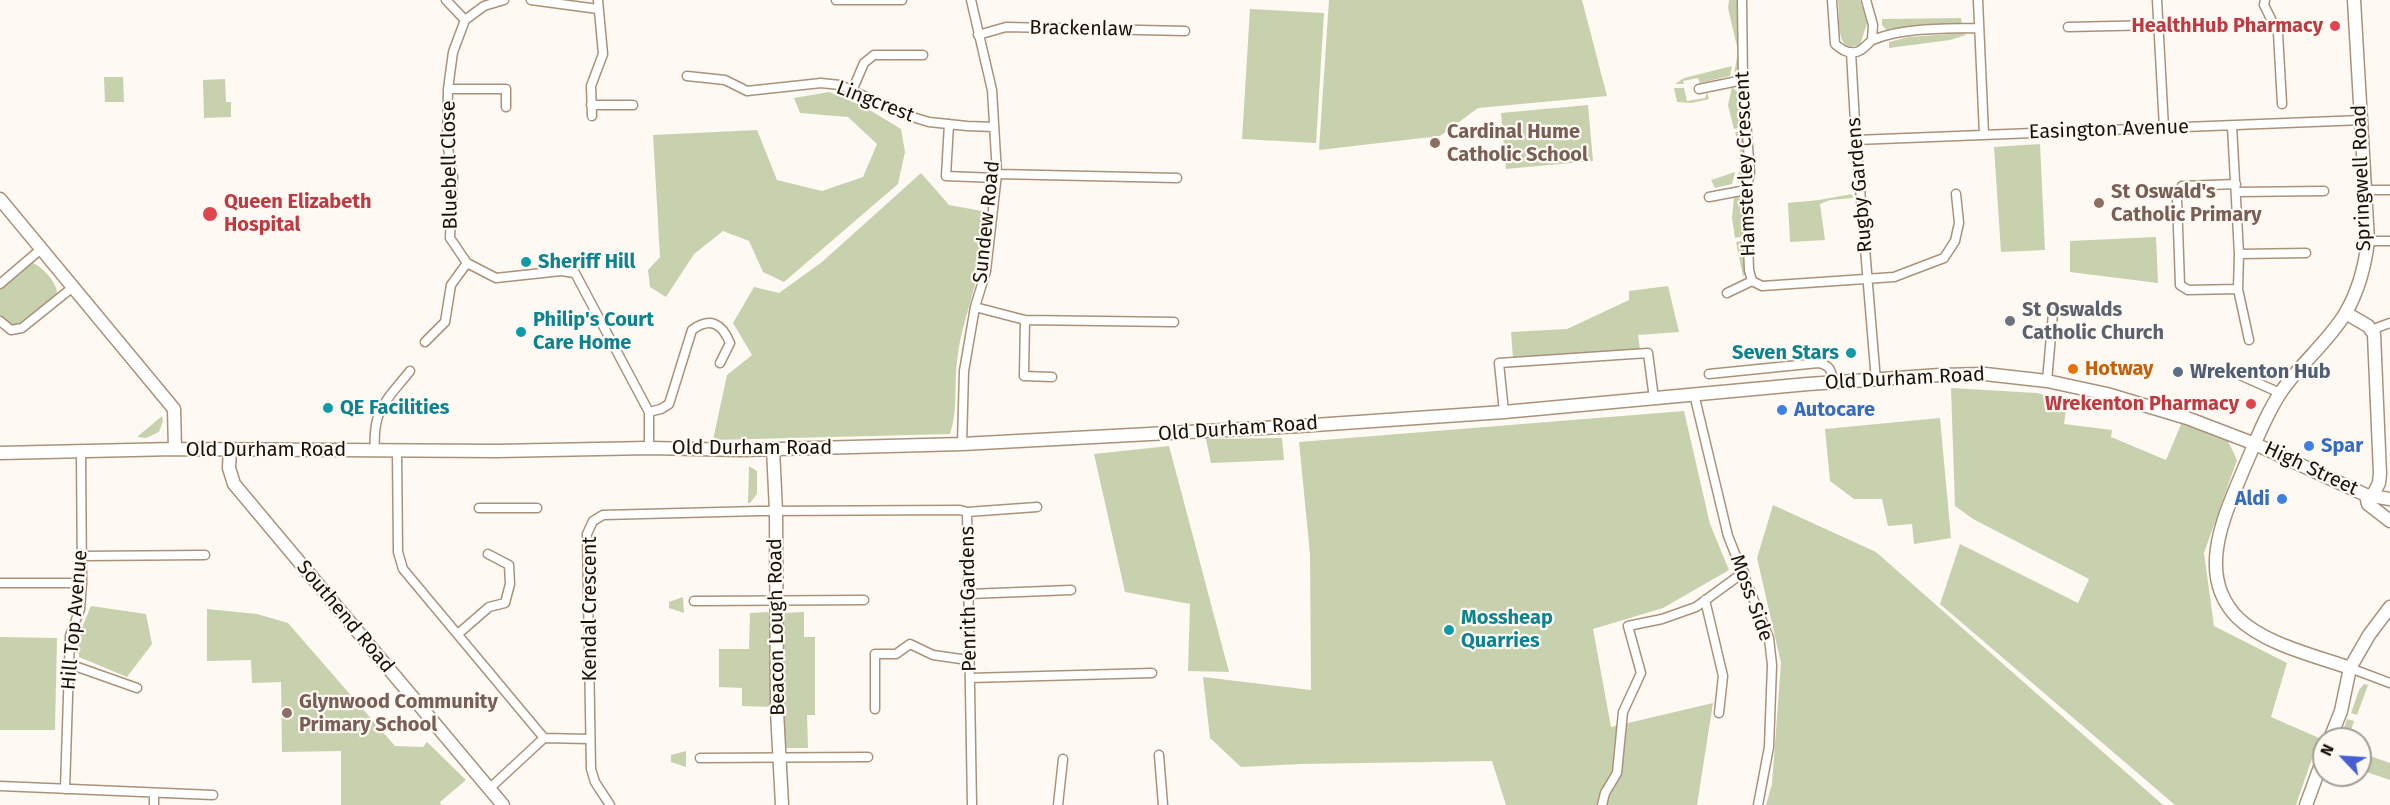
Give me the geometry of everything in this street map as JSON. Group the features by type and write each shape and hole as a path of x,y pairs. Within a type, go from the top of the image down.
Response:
{"main road":[{"name":"Springwell Road","path":"2350,668 2290,647 2260,633 2237,618 2226,602 2217,579 2215,558 2229,505 2280,393 2346,313 2362,273 2368,241 2354,0"},
{"path":"0,199 174,409 175,449"},
{"path":"2346,313 2374,334 2380,474 2379,483 2369,495 2390,499"},
{"name":"Old Durham Road","path":"0,453 175,449 397,451 773,449 962,444 1300,426 1504,412 1834,383 1984,374 2047,381 2144,405 2187,418 2255,444"},
{"name":"High Street","path":"2255,444 2369,495 2368,504 2390,520"},
{"name":"Southend Road","path":"230,449 229,468 234,484 502,805"},
{"name":"Beacon Lough Road","path":"773,449 776,511 777,711 782,805"},
{"path":"2334,727 2344,700 2350,668 2369,635 2390,607"},
{"path":"2306,805 2313,787"}],"street":[{"path":"446,0 465,20 484,6 504,0"},
{"path":"531,0 598,5 603,54 591,86 592,116"},
{"path":"836,0 902,0"},
{"name":"Sundew Road","path":"962,444 964,371 975,306 986,271 997,176 992,90 971,0"},
{"name":"Hamsterley Crescent","path":"1742,0 1743,80 1750,173 1746,190 1749,270 1752,281 1762,286 1869,280 1894,277 1944,258 1955,241 1959,223 1956,194"},
{"path":"1832,0 1835,44 1851,52 1863,49 1872,39 1874,25 1866,0"},
{"path":"1978,0 1984,134"},
{"path":"2157,0 2164,128"},
{"path":"2265,0 2264,5 2278,33 2282,104"},
{"name":"Bluebell Close","path":"465,20 453,52 448,90 447,142 453,177 450,238 467,263 496,278 561,271 575,273 649,412 649,448"},
{"path":"2068,27 2158,25"},
{"name":"Brackenlaw","path":"978,35 1006,27 1185,31"},
{"path":"1872,39 1927,30 1979,28"},
{"name":"Rugby Gardens","path":"1851,52 1876,381"},
{"path":"852,91 864,63 874,55 923,55"},
{"name":"Lingcrest","path":"687,76 725,80 747,91 821,83 840,85 906,115 949,124 993,127"},
{"path":"1699,89 1743,80"},
{"path":"448,90 506,89 506,107"},
{"path":"591,105 633,105"},
{"name":"Easington Avenue","path":"1856,140 2362,120"},
{"path":"949,124 946,176 1177,178"},
{"path":"2232,126 2239,254 2238,289 2249,340"},
{"path":"2238,289 2188,290 2180,285 2177,199 2182,186 2324,191"},
{"path":"1709,197 1746,190"},
{"path":"2366,190 2390,190"},
{"path":"2368,241 2390,241"},
{"path":"0,284 41,249"},
{"path":"2239,254 2306,254"},
{"path":"425,342 445,322 451,285 467,263"},
{"path":"1727,293 1752,281"},
{"path":"0,321 11,330 22,328 73,287"},
{"path":"975,306 1025,320 1174,322"},
{"path":"2047,381 2053,313"},
{"path":"1025,320 1023,376 1052,377"},
{"path":"649,412 669,404 692,330 700,324 707,322 716,324 727,335 730,343 720,363"},
{"path":"2371,330 2390,323"},
{"path":"1504,412 1499,363 1648,354 1654,399"},
{"path":"1709,374 1818,363 1826,364 1831,369 1834,383"},
{"path":"375,451 376,416 410,371"},
{"path":"2240,375 2280,393"},
{"name":"Moss Side","path":"1694,394 1728,536 1769,639 1772,665 1769,747 1758,805"},
{"path":"397,451 398,552 403,569 544,738"},
{"name":"Hill Top Avenue","path":"65,789 70,636 80,609 82,583 81,452"},
{"path":"967,512 1037,507"},
{"path":"479,508 537,508"},
{"name":"Penrith Gardens","path":"776,511 967,512 972,805"},
{"name":"Kendal Crescent","path":"610,805 592,775 589,739 587,534 593,520 603,515 776,511"},
{"path":"458,634 489,607 505,603 510,584 508,565 488,554"},
{"path":"82,556 205,555"},
{"path":"1602,805 1605,793 1617,773 1623,712 1641,673 1628,626 1662,619 1696,607 1744,572"},
{"path":"0,583 82,583"},
{"path":"969,594 1071,590"},
{"path":"694,601 864,600"},
{"path":"1705,600 1723,676 1719,713"},
{"path":"875,709 875,654 896,654 910,644 933,655 968,660"},
{"path":"69,664 137,688"},
{"path":"2350,668 2390,683"},
{"path":"970,678 1152,673"},
{"path":"489,789 544,738 589,739"},
{"path":"1159,755 1163,805"},
{"path":"700,758 868,757"},
{"path":"1058,805 1063,759"},
{"path":"0,786 213,795"},
{"path":"154,793 154,805"}],"green space":[{"path":"1329,0 1582,0 1607,96 1478,108 1440,136 1319,150"},
{"path":"1729,0 1737,0 1739,70 1734,74 1738,51 1728,8"},
{"path":"1838,0 1860,0 1867,23 1860,45 1848,47 1844,43 1839,26"},
{"path":"1250,9 1324,13 1316,143 1242,139"},
{"path":"1961,18 1962,24 1923,25 1888,32 1882,25 1882,19"},
{"path":"1963,33 1966,35 1950,40 1889,48 1889,42 1909,37"},
{"path":"1732,66 1730,76 1700,83 1698,78 1683,81 1684,84 1675,84 1684,78"},
{"path":"104,77 123,77 124,102 105,102"},
{"path":"225,79 226,102 231,102 231,117 204,118 203,80"},
{"path":"1732,87 1741,95 1743,127 1734,129 1728,105"},
{"path":"1674,88 1684,88 1687,101 1705,98 1707,92 1709,99 1692,103 1677,102"},
{"path":"829,92 863,106 901,129 905,152 898,184 784,282 763,272 749,241 723,231 694,254 666,297 650,287 648,270 660,257 653,135 757,130 777,180 822,191 863,177 877,144 848,117 800,113 794,98"},
{"path":"1588,105 1593,161 1506,169 1501,113"},
{"path":"1744,131 1745,173 1738,183 1740,150 1735,132"},
{"path":"2040,144 2045,250 2001,252 1994,147"},
{"path":"1735,172 1732,184 1715,188 1711,180"},
{"path":"921,173 949,205 982,211 980,260 958,350 954,416 950,434 713,440 727,375 752,355 733,323 754,287 779,293 822,262"},
{"path":"1852,194 1853,198 1830,200 1820,204 1825,240 1790,242 1788,203"},
{"path":"1734,196 1739,197 1741,202 1744,236 1735,238 1732,218"},
{"path":"2156,237 2158,283 2070,272 2070,241"},
{"path":"1744,240 1746,274 1743,276 1736,242"},
{"path":"33,263 49,276 57,294 22,324 13,327 0,316 0,288"},
{"path":"1668,286 1679,332 1638,335 1640,350 1513,358 1511,332 1567,329 1629,300 1629,291"},
{"path":"1951,388 2037,393 2067,401 2064,424 2112,430 2111,437 2166,460 2182,422 2228,441 2237,460 2204,553 2214,626 2287,663 2271,717 2312,735 2312,758 2296,805 2175,805 1940,604 1960,544 2078,603 2089,579 1973,519 1955,506"},
{"path":"1684,411 1710,524 1729,570 1663,608 1593,629 1611,727 1713,703 1697,805 1506,805 1492,761 1241,767 1210,738 1203,677 1311,690 1310,554 1299,442"},
{"path":"162,416 163,421 159,432 146,438 137,437"},
{"path":"1940,418 1951,538 1914,544 1912,524 1888,526 1882,499 1854,499 1830,481 1825,429"},
{"path":"1282,438 1284,460 1211,463 1206,439"},
{"path":"1169,446 1229,672 1188,671 1190,604 1125,592 1094,454"},
{"path":"749,466 757,471 757,494 748,503"},
{"path":"1773,505 1876,552 2163,805 1766,805 1772,784 1781,663 1757,558"},
{"path":"683,597 684,613 669,608 669,602"},
{"path":"91,606 146,614 152,644 127,677 79,657 80,637"},
{"path":"207,609 257,614 288,623 395,746 423,747 427,742 466,780 440,802 441,805 341,805 341,751 282,752 281,682 252,683 251,660 207,661"},
{"path":"768,612 770,615 773,707 742,706 742,688 719,687 719,649 749,649 750,613"},
{"path":"804,612 804,637 815,637 815,715 807,715 808,748 785,748 782,613"},
{"path":"0,637 57,638 55,730 0,730"},
{"path":"2364,684 2368,685 2357,715 2351,713 2359,690"},
{"path":"2347,719 2354,721 2352,727 2344,727"},
{"path":"686,751 686,767 671,762 671,755"},
{"path":"2372,757 2390,763 2390,780 2372,774"}],"place":[{"name":"HealthHub Pharmacy","path":"2335,26"},
{"name":"Cardinal Hume Catholic School","path":"1435,143"},
{"name":"St Oswald's Catholic Primary","path":"2099,203"},
{"name":"Queen Elizabeth Hospital","path":"210,214"},
{"name":"Sheriff Hill","path":"526,262"},
{"name":"St Oswalds Catholic Church","path":"2010,321"},
{"name":"Philip's Court Care Home","path":"521,332"},
{"name":"Seven Stars","path":"1851,353"},
{"name":"Hotway","path":"2073,369"},
{"name":"Wrekenton Hub","path":"2178,372"},
{"name":"Wrekenton Pharmacy","path":"2251,404"},
{"name":"QE Facilities","path":"328,408"},
{"name":"Autocare","path":"1782,410"},
{"name":"Spar","path":"2309,446"},
{"name":"Aldi","path":"2282,499"},
{"name":"Mossheap Quarries","path":"1449,630"},
{"name":"Glynwood Community Primary School","path":"287,713"}]}
